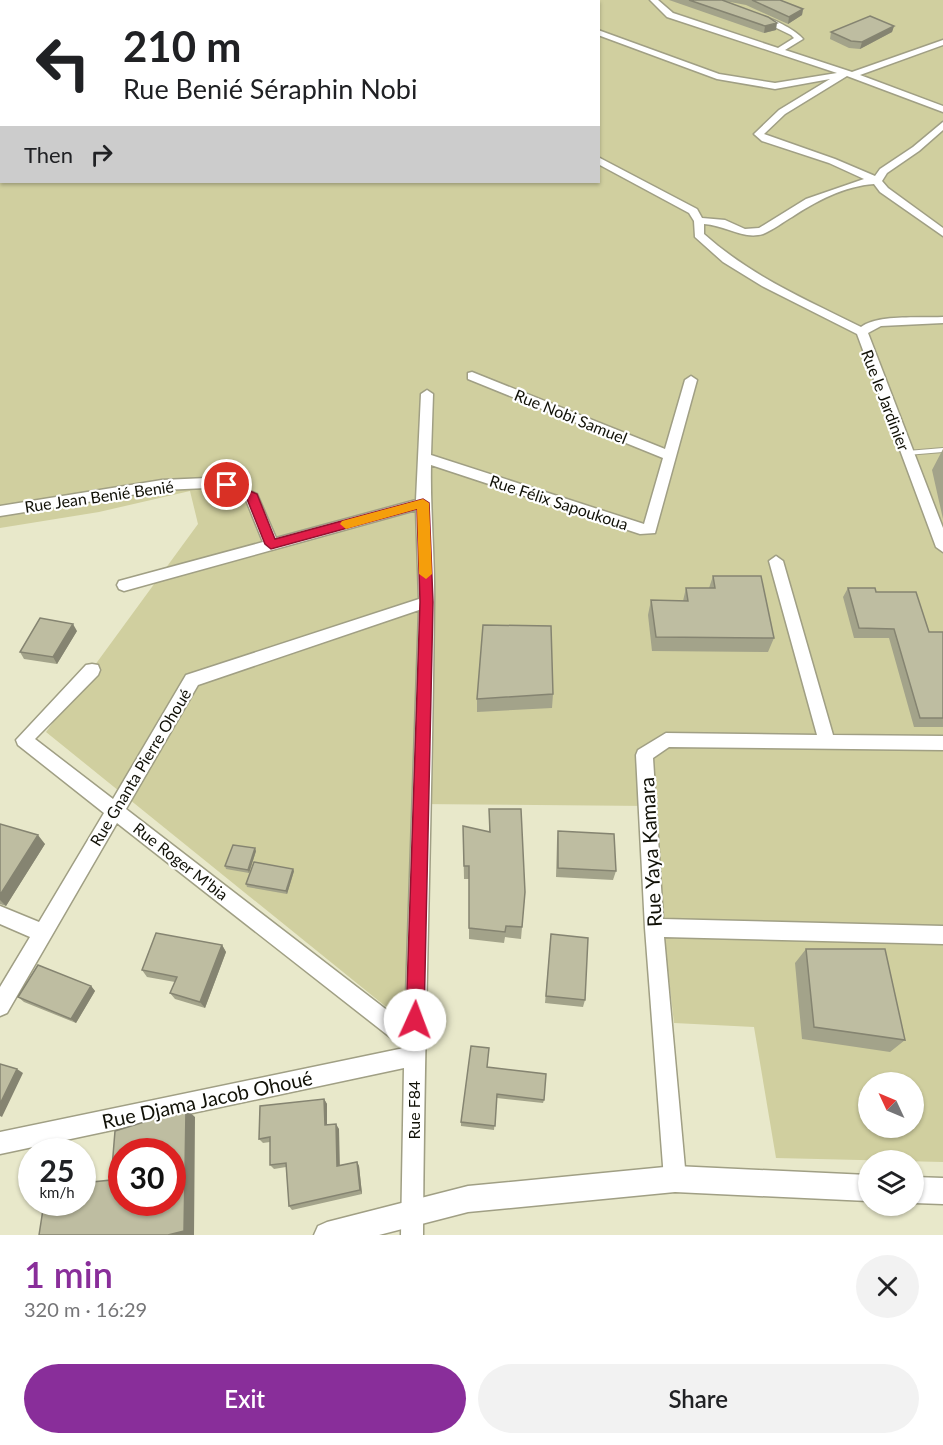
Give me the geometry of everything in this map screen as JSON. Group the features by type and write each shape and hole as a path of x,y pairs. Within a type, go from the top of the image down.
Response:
{"street":[{"path":"654,0 670,15 849,74 943,109"},
{"path":"753,15 794,33 800,39 778,51"},
{"path":"600,33 717,76 775,86 849,74 943,42"},
{"path":"849,74 782,112 759,134 765,139 832,161 877,181 884,190 943,234"},
{"path":"877,181 877,177 883,171 916,149 943,125"},
{"path":"600,160 693,212 699,221 699,235 727,260 766,284 862,332"},
{"path":"699,221 721,222 744,232 761,231 810,201 859,182 877,181"},
{"name":"Rue le Jardinier","path":"943,320 882,323 872,325 862,332 943,547"},
{"name":"Rue Nobi Samuel","path":"472,376 670,456"},
{"name":"Rue Félix Sapoukoua","path":"425,458 640,529 650,529 690,380"},
{"name":"Rue F84","path":"412,1224 414,1049 427,602 423,503 428,394"},
{"name":"Rue Jean Benié Benié","path":"0,511 162,485 207,483 227,485 252,497 271,544"},
{"path":"124,585 423,503"},
{"path":"776,561 826,741"},
{"name":"Rue Gnanta Pierre Ohoué","path":"0,1006 192,680 427,602"},
{"name":"Rue Roger M'bia","path":"92,669 24,740 115,809 414,1049"},
{"name":"Rue Yaya Kamara","path":"675,1179 654,928 644,755 666,740 943,743"},
{"path":"0,915 43,933"},
{"path":"654,928 943,934"},
{"name":"Rue Djama Jacob Ohoué","path":"0,1143 414,1049"},
{"path":"327,1235 412,1224 468,1199 675,1179 858,1188"},
{"path":"924,1190 943,1191"}],"lane":[{"path":"907,453 943,450"}],"green space":[{"path":"600,0 943,0 943,1162 924,1162 924,1150 858,1150 858,1160 776,1158 754,1027 674,1023 649,806 417,804 416,1031 46,732 198,524 190,491 99,512 0,528 0,183 600,183"}],"building":[{"path":"689,0 722,0 768,17 777,23 765,26"},
{"path":"752,0 780,0 803,9 789,17"},
{"path":"870,16 894,26 862,42 851,41 831,32"},
{"path":"713,576 761,576 774,638 656,637 651,600 688,601 686,588 715,588"},
{"path":"848,588 875,588 876,592 916,592 929,632 943,632 943,718 920,718 894,629 859,628"},
{"path":"40,618 73,624 53,657 20,652"},
{"path":"483,625 551,626 553,694 477,699"},
{"path":"489,809 521,809 525,892 522,927 506,926 505,932 469,928 469,866 464,866 463,826 490,832"},
{"path":"0,824 38,835 0,895"},
{"path":"558,831 614,834 616,871 558,868"},
{"path":"233,845 255,848 248,870 225,866"},
{"path":"254,862 293,869 286,891 246,884"},
{"path":"156,933 222,945 200,1002 170,993 177,977 142,970"},
{"path":"551,934 588,938 585,1000 546,996"},
{"path":"806,949 885,949 905,1040 814,1027"},
{"path":"38,965 91,986 71,1019 18,997"},
{"path":"471,1046 489,1048 487,1067 546,1074 544,1100 497,1094 495,1126 461,1122"},
{"path":"0,1064 17,1069 0,1104"},
{"path":"324,1099 325,1125 336,1124 337,1166 357,1162 360,1190 289,1206 286,1163 270,1165 270,1137 259,1139 260,1106"},
{"path":"186,1109 186,1138 114,1138 115,1131"},
{"path":"108,1180 108,1216 184,1216 184,1231 168,1235 39,1235 42,1216 96,1216 96,1182"}],"slow traffic":[{"path":"346,524 423,503 426,574"}],"route":[{"path":"227,485 242,490 252,497 271,544 423,503 427,602 415,1020"}]}
